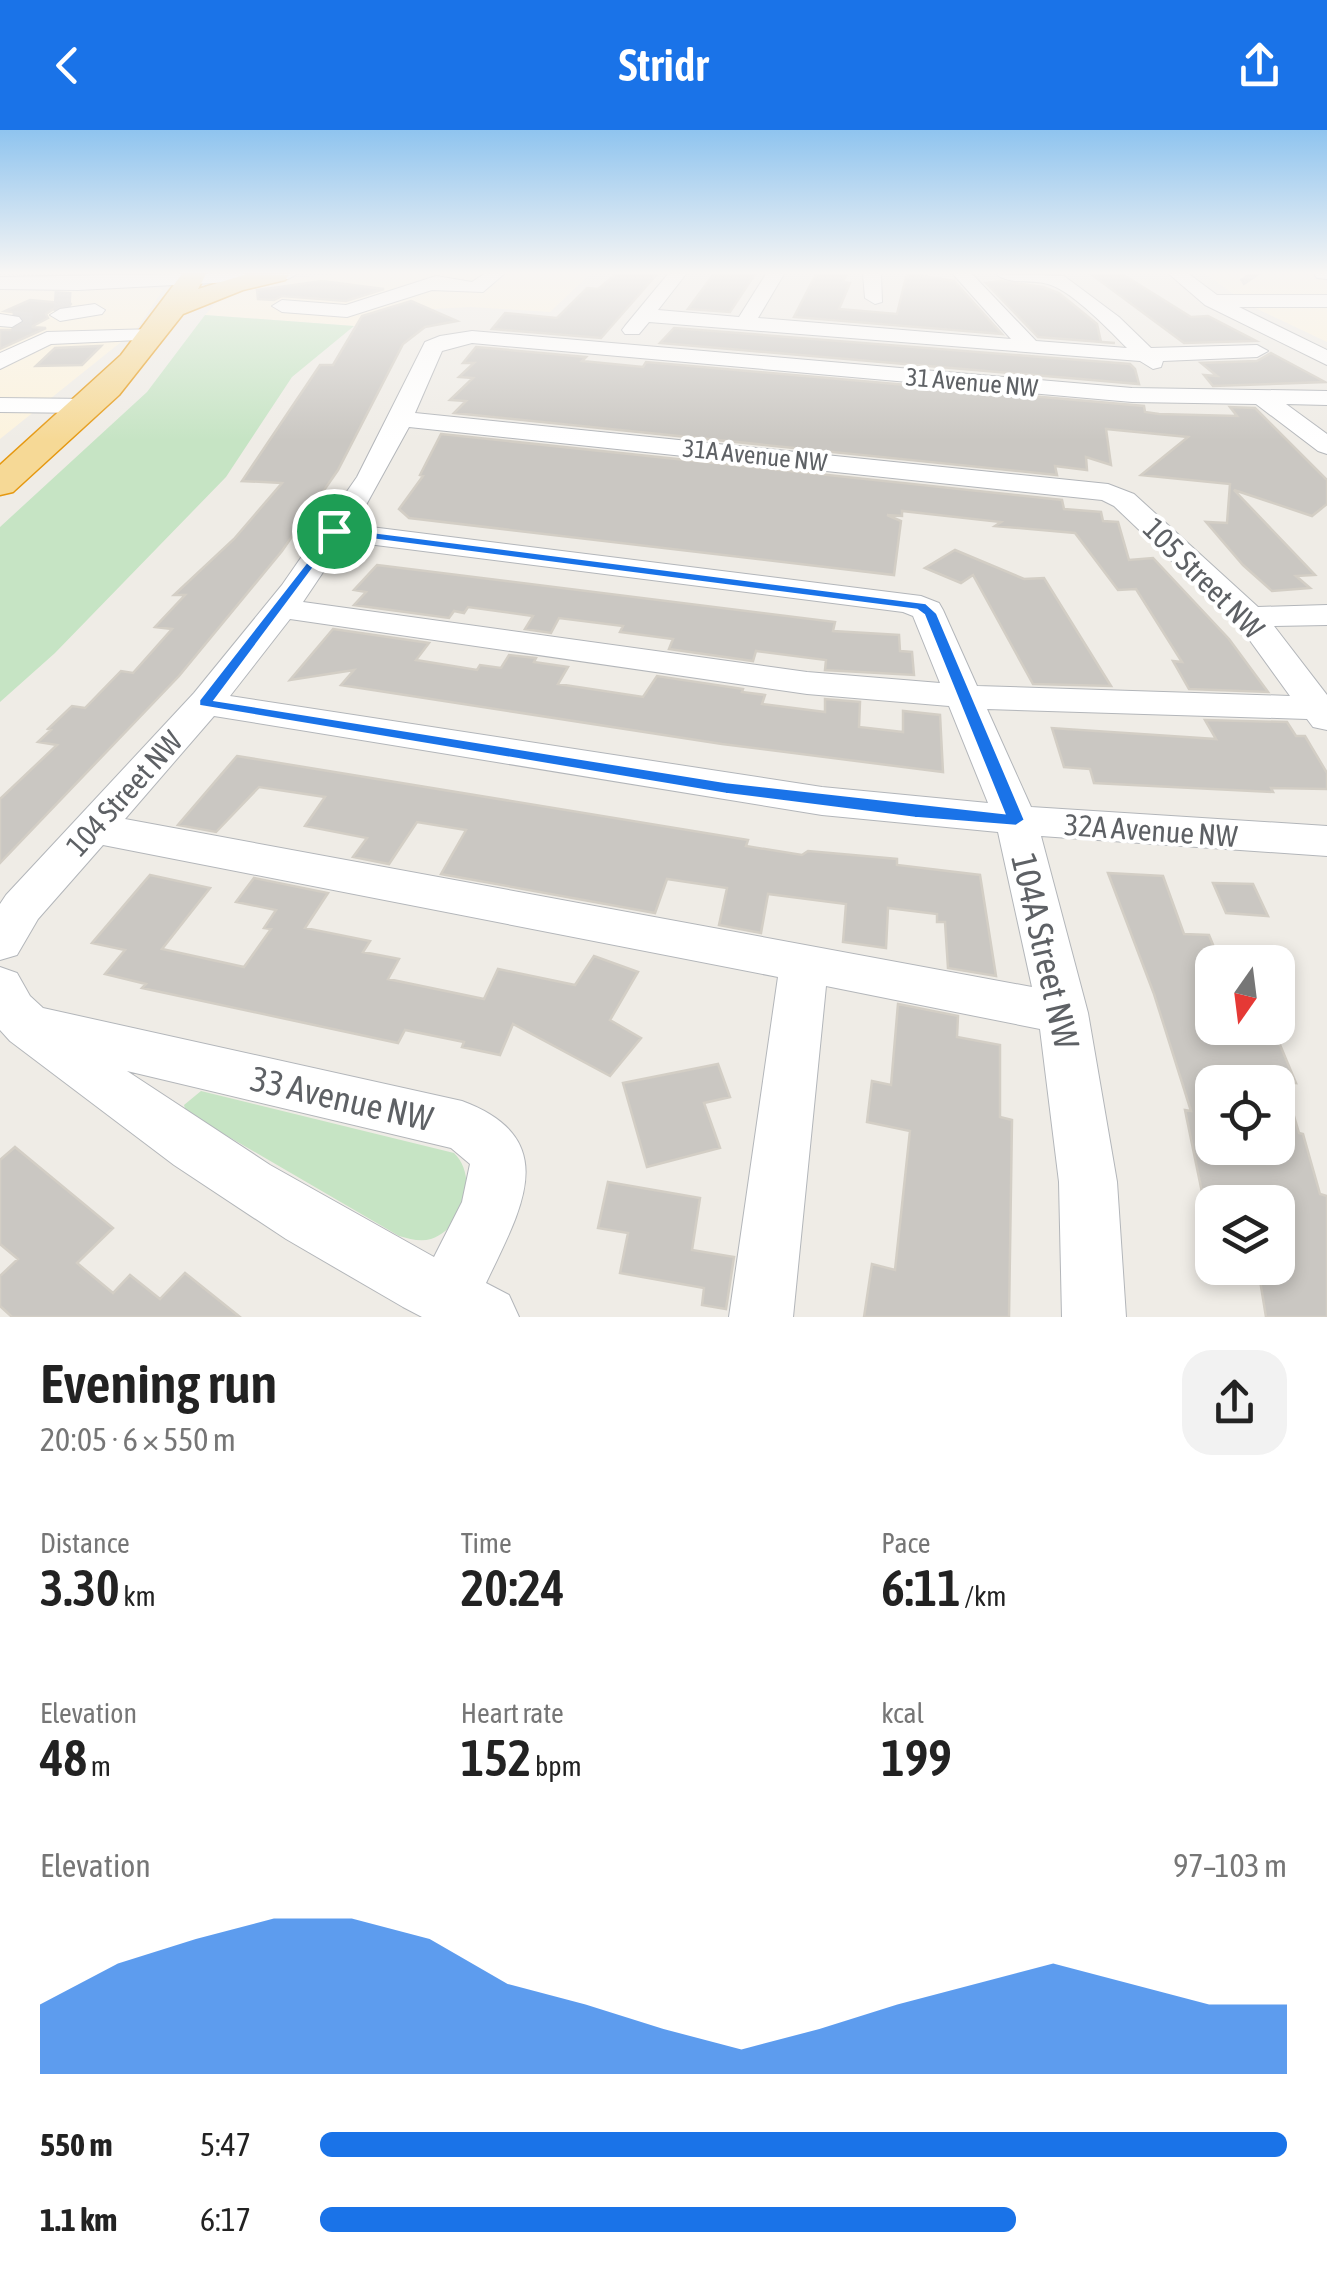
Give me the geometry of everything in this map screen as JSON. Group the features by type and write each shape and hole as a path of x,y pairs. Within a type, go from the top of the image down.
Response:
{"highway":[{"path":"0,484 90,406 158,329"}],"street":[{"path":"616,350 632,329"},
{"path":"815,329 1147,354 1257,351"},
{"path":"1014,329 1030,346"},
{"path":"1121,329 1183,398"},
{"path":"1273,329 1321,352"},
{"path":"0,362 48,338 154,335"},
{"name":"31 Avenue NW","path":"440,342 472,337 1183,398 1327,398"},
{"name":"104 Street NW","path":"0,942 22,906 204,703 280,608 334,531 401,420 433,348 440,342"},
{"path":"1264,400 1327,446"},
{"path":"4,409 90,406"},
{"name":"31A Avenue NW","path":"401,420 1108,492"},
{"name":"105 Street NW","path":"1108,492 1124,500 1250,617 1324,712"},
{"name":"104A Street NW","path":"334,531 921,606 930,613 1016,820 1063,1013 1088,1182 1094,1317"},
{"path":"280,608 807,683 963,695 1324,712"},
{"path":"1250,617 1327,615"},
{"name":"32A Avenue NW","path":"204,703 726,788 896,810 1327,841"},
{"path":"93,828 1063,1013"},
{"path":"762,1317 804,963"},
{"name":"33 Avenue NW","path":"14,1007 462,1126 478,1135 492,1145 498,1159 498,1183 467,1307 320,1229 160,1128 14,1007"}],"shaded area":[{"path":"0,329 136,329 136,330 0,439"},
{"path":"1300,329 1327,329 1327,342"}],"green space":[{"path":"194,329 350,329 292,377 226,477 55,653 0,702 0,527 147,392"},
{"path":"201,1091 454,1153 466,1175 459,1213 452,1224 431,1239 399,1236 186,1112 184,1105"}],"building":[{"path":"43,329 0,349 0,330"},
{"path":"354,329 422,329 403,344 338,470 282,551 179,676 0,863 0,799 57,745 38,742 72,706 85,708 121,671 133,673 172,629 155,627 185,595 174,595 234,539 282,483 242,481 320,365 333,365"},
{"path":"497,329 609,329 601,338"},
{"path":"673,329 692,329 1130,364 1139,384 660,343"},
{"path":"946,329 998,329 1002,334"},
{"path":"1031,329 1098,329 1101,342 1038,337"},
{"path":"1166,329 1234,329 1256,341 1184,343"},
{"path":"101,346 82,365 36,366 55,348"},
{"path":"476,347 586,357 582,361 643,367 646,362 1144,406 1145,412 1159,414 1237,416 1230,407 1255,408 1327,480 1327,504 1312,516 1234,490 1315,575 1296,576 1310,588 1272,591 1243,565 1206,522 1227,523 1230,484 1141,475 1188,437 1106,429 1111,465 1086,457 1087,470 1055,466 1057,475 454,413 466,401 450,400 473,378 459,377 474,363 463,363"},
{"path":"1271,353 1325,382 1213,386 1204,375 1217,376 1201,363 1257,361"},
{"path":"441,434 1062,500 1064,509 1101,512 1103,521 1118,522 1129,560 1153,558 1229,639 1268,692 1189,689 1173,661 1182,662 1136,589 1118,590 1075,533 995,526 1001,522 902,511 902,516 887,515 901,521 894,575 409,518 399,509 423,476 420,475"},
{"path":"955,550 1024,579 1044,578 1111,686 1033,684 973,575 961,583 925,568"},
{"path":"377,565 835,622 833,631 899,635 900,651 912,652 914,675 825,670 826,660 756,651 753,661 669,649 673,639 620,632 623,626 559,618 551,633 525,629 533,616 468,607 464,613 454,611 449,618 354,605 366,592 354,590"},
{"path":"333,629 429,643 416,660 477,670 480,665 501,668 509,655 536,658 534,662 568,667 558,684 643,697 657,676 743,689 742,692 765,695 762,704 825,712 825,699 860,702 859,727 903,732 903,711 940,715 943,772 722,744 341,685 354,670 290,680"},
{"path":"1205,720 1287,722 1296,736 1305,736 1327,773 1327,789 1271,788 1273,792 1094,783 1090,769 1064,767 1052,728 1216,739"},
{"path":"237,756 748,840 746,846 802,855 808,851 897,859 897,865 980,875 996,976 948,968 945,922 937,922 937,914 888,908 886,948 843,942 846,904 768,894 761,933 719,925 727,888 667,879 655,913 441,874 466,830 417,822 389,864 353,857 367,838 305,826 325,797 259,787 216,832 178,825"},
{"path":"1108,873 1163,876 1184,934 1209,935 1213,945 1195,945 1195,1045 1280,1045 1288,1065 1195,1065 1195,1158 1185,1110 1191,1111 1154,994"},
{"path":"150,875 210,888 162,949 244,967 271,929 264,928 276,910 236,902 254,878 328,893 305,928 370,941 363,952 399,959 388,979 484,999 498,969 575,985 594,956 638,972 610,1020 641,1038 610,1076 513,1024 500,1055 462,1047 464,1042 405,1030 398,1043 142,988 146,984 105,974 125,950 92,943"},
{"path":"1213,883 1253,884 1268,916 1226,913"},
{"path":"898,1004 958,1016 957,1037 1000,1045 1000,1117 1012,1120 1009,1317 864,1317 872,1264 895,1270 910,1131 867,1122 872,1081 891,1085"},
{"path":"718,1064 730,1097 704,1103 720,1148 647,1167 623,1083"},
{"path":"1295,1119 1320,1194 1327,1196 1327,1317 1266,1317 1261,1285 1295,1285 1295,1185 1200,1185 1196,1165 1295,1165"},
{"path":"15,1147 113,1228 77,1263 113,1293 130,1275 160,1299 185,1273 240,1317 12,1317 0,1306 0,1276 18,1259 0,1244 0,1160"},
{"path":"608,1182 700,1198 692,1250 734,1257 726,1309 702,1305 704,1288 620,1273 628,1233 598,1228"}],"route":[{"path":"334,531 921,606 930,613 1016,820 822,802 204,703 280,608 334,531"}]}
